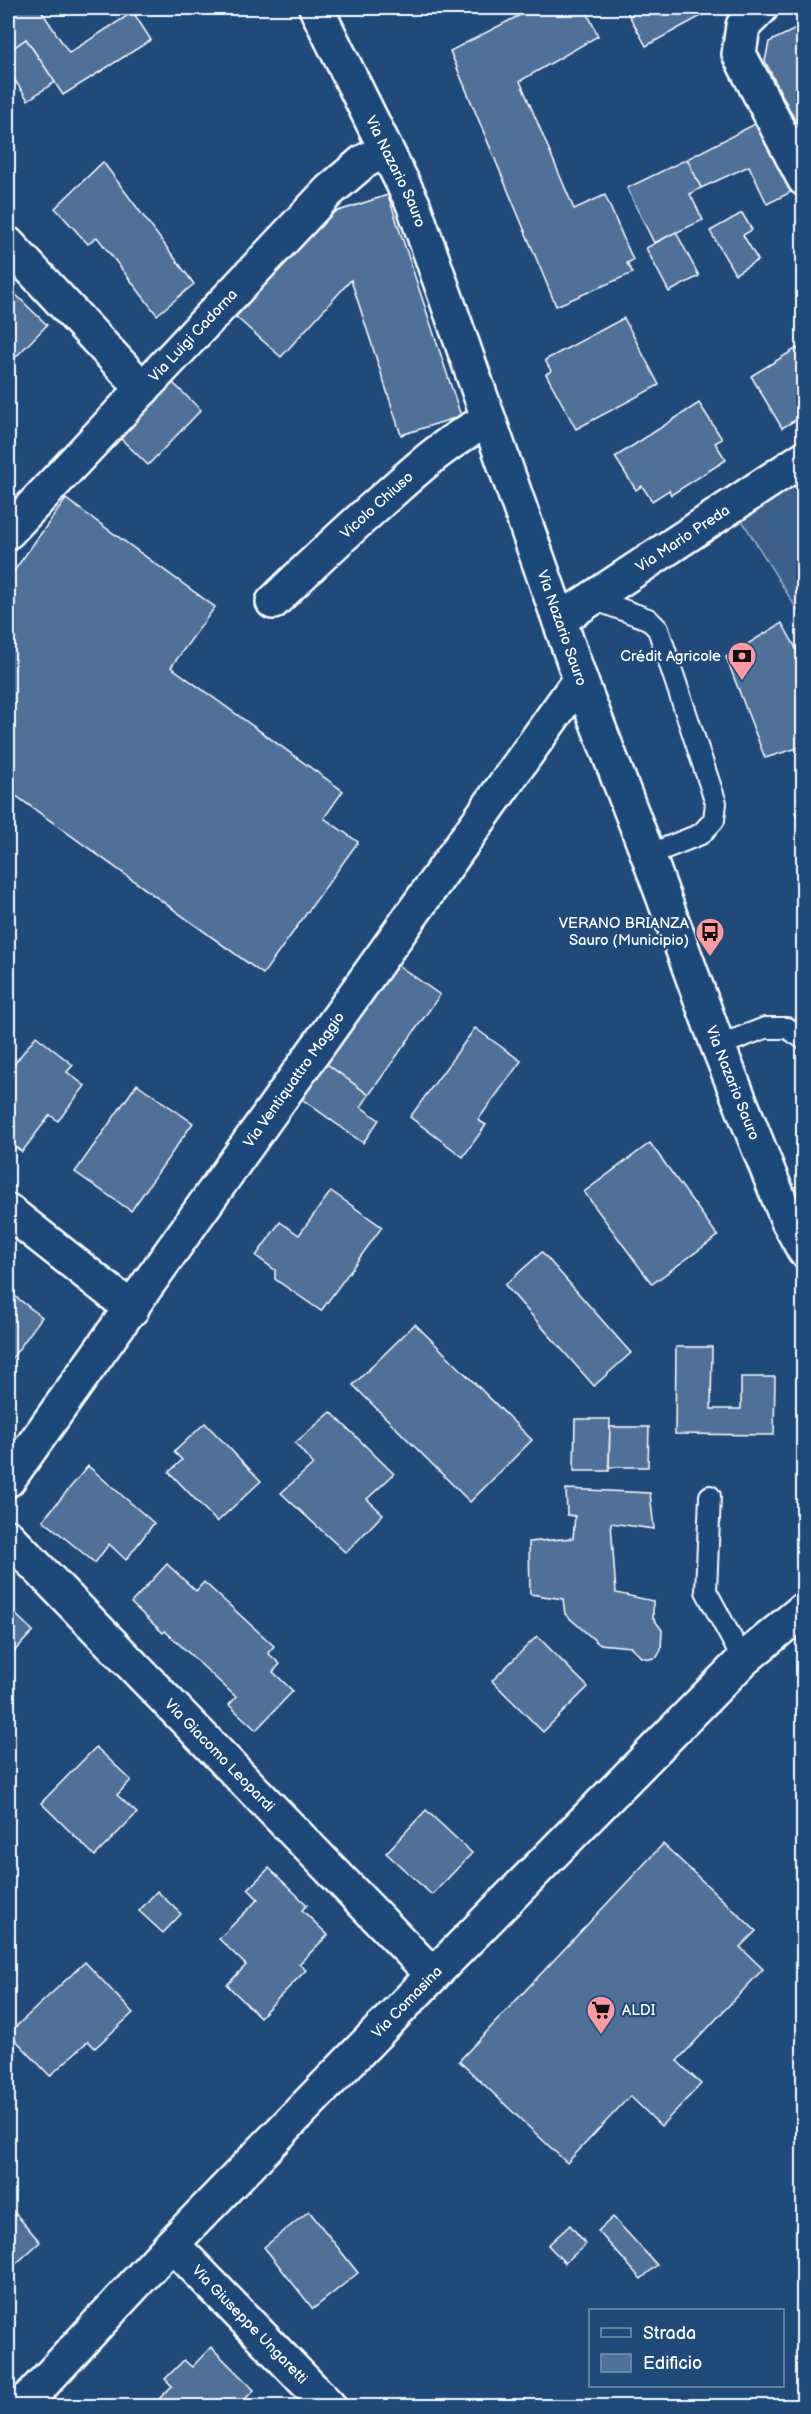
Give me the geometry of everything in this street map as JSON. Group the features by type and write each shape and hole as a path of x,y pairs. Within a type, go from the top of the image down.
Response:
{"street":[{"name":"Via Nazario Sauro","path":"316,8 413,204 561,619 580,679 718,1046 788,1221 804,1250"},
{"path":"761,8 744,26 739,54 804,178"},
{"name":"Via Luigi Cadorna","path":"8,532 329,191 363,162 386,150"},
{"path":"8,244 144,389"},
{"name":"Vicolo Chiuso","path":"273,602 320,556 421,465 469,429 489,420"},
{"name":"Via Mario Preda","path":"561,619 804,458"},
{"name":"Via Ventiquattro Maggio","path":"8,1480 580,679"},
{"path":"8,1211 132,1309"},
{"name":"Via Giacomo Leopardi","path":"8,1537 433,1975"},
{"name":"Via Comasina","path":"22,2406 172,2244 433,1975 743,1660 804,1609"},
{"name":"Via Giuseppe Ungaretti","path":"172,2244 329,2406"}],"lane":[{"path":"590,598 648,619 658,628 716,803 714,820 701,834 648,855"},
{"path":"718,1046 765,1028 787,1028 804,1039"},
{"path":"710,1496 706,1591 743,1660"}],"shaded area":[{"path":"803,477 803,619 741,519"}],"building":[{"path":"8,8 48,8 42,12 69,53 133,12 151,40 63,95 26,39 15,47 8,36"},
{"path":"534,8 585,8 598,36 520,81 574,209 605,195 633,260 627,263 633,273 556,306 450,51"},
{"path":"625,8 699,8 703,15 646,46"},
{"path":"804,25 804,138 765,61 769,42"},
{"path":"26,39 55,82 28,100 8,70 8,52"},
{"path":"761,121 795,190 767,204 749,166 701,188 687,159"},
{"path":"687,159 701,188 690,194 703,220 654,243 627,188"},
{"path":"103,162 194,284 157,315 97,237 88,244 55,208"},
{"path":"388,195 461,416 401,435 351,280 281,357 236,317 329,214"},
{"path":"742,213 752,230 743,235 758,260 735,274 710,231"},
{"path":"676,232 699,276 669,292 646,248"},
{"path":"8,287 47,325 8,365"},
{"path":"624,318 659,385 576,429 546,374 551,371 545,360"},
{"path":"797,348 804,360 804,415 782,428 751,376"},
{"path":"172,382 201,410 148,465 119,437"},
{"path":"699,403 722,439 715,443 726,460 671,495 669,490 652,501 642,486 636,490 615,457"},
{"path":"66,499 215,607 171,667 343,791 324,818 358,842 263,974 8,790 8,745 14,737 8,732 8,579"},
{"path":"782,623 804,663 804,746 765,758 726,657"},
{"path":"804,809 804,836 795,812"},
{"path":"395,963 440,995 369,1095 324,1062"},
{"path":"475,1028 521,1061 478,1120 486,1125 463,1157 410,1117"},
{"path":"36,1036 73,1065 67,1072 85,1086 58,1121 50,1115 22,1152 8,1141 8,1072"},
{"path":"324,1062 369,1095 361,1107 379,1120 363,1143 299,1097"},
{"path":"137,1084 193,1123 131,1211 75,1172"},
{"path":"650,1143 718,1236 652,1284 584,1192"},
{"path":"331,1191 382,1227 321,1311 275,1279 275,1270 256,1256 280,1222 299,1235"},
{"path":"542,1252 631,1353 594,1386 505,1285"},
{"path":"8,1291 42,1317 8,1364"},
{"path":"415,1324 532,1440 470,1502 353,1385"},
{"path":"676,1347 712,1347 711,1409 741,1409 741,1377 775,1377 774,1435 675,1434"},
{"path":"331,1412 394,1474 367,1499 383,1514 346,1553 281,1493 313,1464 295,1443"},
{"path":"575,1419 610,1419 609,1471 574,1471"},
{"path":"205,1423 261,1481 217,1522 169,1472 182,1460 174,1452"},
{"path":"610,1427 649,1427 648,1467 609,1467"},
{"path":"88,1466 154,1523 126,1560 109,1544 95,1563 43,1520"},
{"path":"566,1489 650,1493 654,1529 611,1523 616,1593 653,1601 653,1618 662,1630 661,1650 657,1657 650,1659 641,1657 631,1647 599,1644 565,1614 563,1599 530,1594 529,1542 573,1538 575,1516 567,1515"},
{"path":"167,1564 196,1591 204,1582 274,1646 268,1653 280,1664 273,1672 293,1691 256,1730 229,1705 236,1697 165,1631 163,1633 131,1603"},
{"path":"8,1607 33,1631 8,1658"},
{"path":"537,1636 588,1687 543,1732 492,1681"},
{"path":"96,1747 131,1780 117,1795 137,1813 95,1856 41,1803"},
{"path":"426,1810 472,1853 432,1895 386,1853"},
{"path":"663,1844 756,1931 740,1947 763,1969 677,2061 701,2084 661,2126 630,2096 567,2163 459,2061"},
{"path":"269,1868 307,1905 302,1910 328,1935 299,1964 306,1970 260,2017 227,1985 246,1965 219,1939 258,1899 248,1889"},
{"path":"157,1891 181,1914 163,1933 139,1911"},
{"path":"85,1962 133,2013 95,2048 88,2041 50,2076 9,2033"},
{"path":"8,2205 40,2242 8,2271"},
{"path":"309,2211 358,2273 313,2309 264,2247"},
{"path":"613,2217 657,2265 641,2279 598,2231"},
{"path":"570,2225 586,2244 565,2263 548,2245"},
{"path":"211,2347 254,2390 238,2406 158,2406 155,2403 172,2386 165,2379 184,2360 192,2367"}],"place":[{"name":"Crédit Agricole","path":"742,682"},
{"name":"VERANO BRIANZA Sauro (Municipio)","path":"710,958"},
{"name":"ALDI","path":"601,2036"}]}
